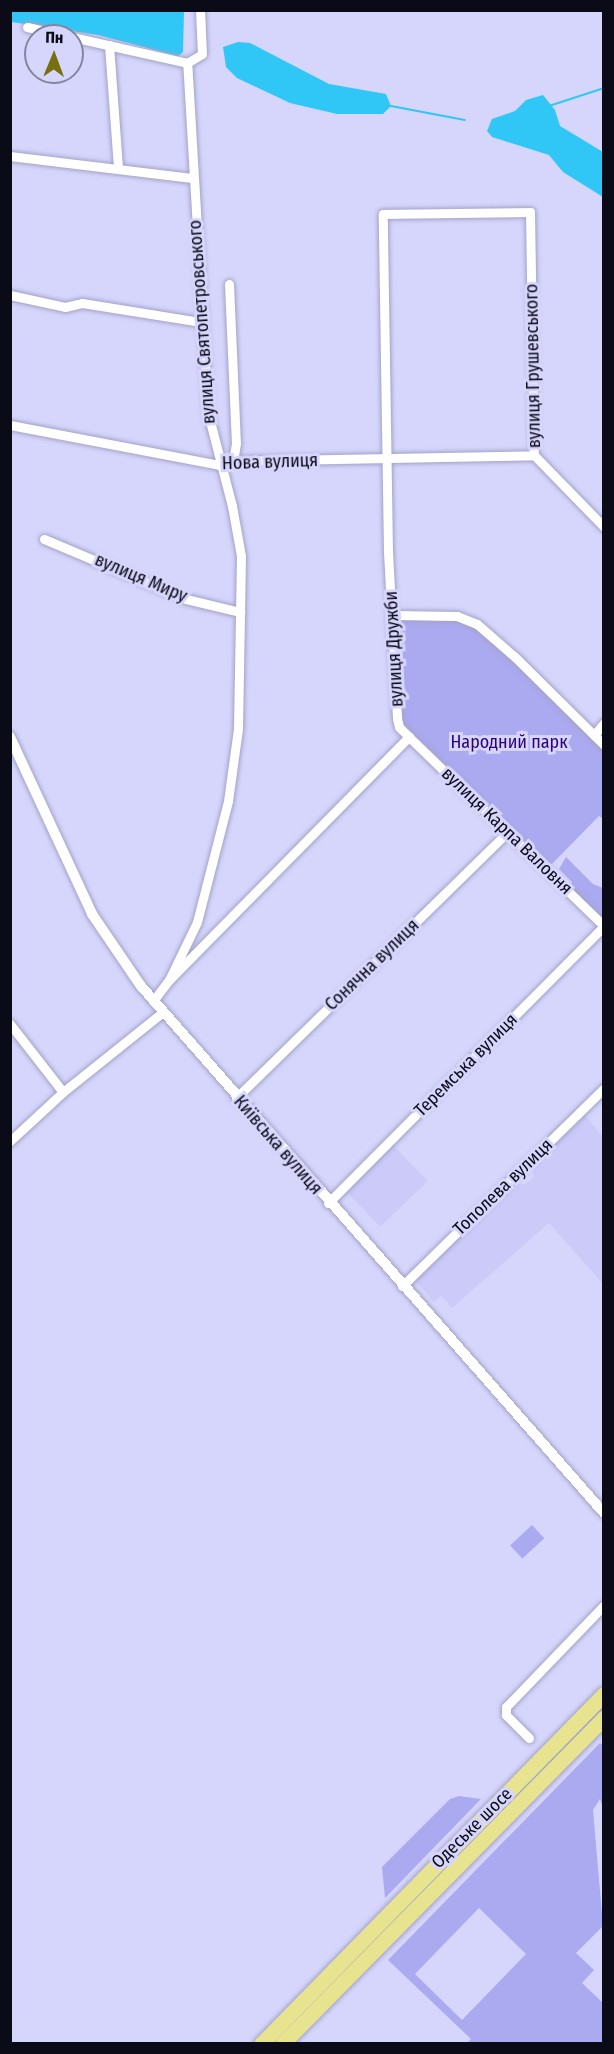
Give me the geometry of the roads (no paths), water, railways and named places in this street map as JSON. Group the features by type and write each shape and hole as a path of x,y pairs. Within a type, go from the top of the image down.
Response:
{"highway":[{"name":"Одеське шосе","path":"346,1967 603,1694"},
{"name":"Одеське шосе","path":"346,1967 603,1717"},
{"path":"261,2043 346,1967"},
{"path":"282,2043 346,1967"}],"street":[{"path":"84,39 187,63 202,54 200,10"},
{"path":"109,45 118,169"},
{"name":"вулиця Святопетровського","path":"169,980 197,922 228,801 238,729 240,612 238,531 219,465 208,413 192,178 187,63"},
{"path":"10,156 192,178"},
{"name":"вулиця Грушевського","path":"383,214 530,212 534,455 603,527"},
{"name":"вулиця Дружби","path":"383,214 387,459 397,718 399,727 409,737"},
{"name":"вулиця Святопетровського","path":"229,284 236,443 233,461"},
{"path":"10,295 65,307 82,303 201,322"},
{"name":"Нова вулиця","path":"10,425 219,465 233,461 534,455"},
{"name":"вулиця Миру","path":"44,539 186,599 240,612"},
{"path":"393,615 457,616 477,624 603,744"},
{"path":"594,735 603,723"},
{"name":"Київська вулиця","path":"10,737 92,914 153,1001 328,1203 603,1512"},
{"path":"153,1001 169,980 409,737"},
{"name":"вулиця Карпа Валовня","path":"409,737 603,926"},
{"name":"Сонячна вулиця","path":"236,1098 508,832"},
{"name":"Теремська вулиця","path":"328,1203 603,926"},
{"path":"10,1141 63,1092 163,1012"},
{"path":"10,1024 63,1092"},
{"name":"Тополева вулиця","path":"402,1286 603,1088"},
{"path":"529,1738 506,1715 506,1707 603,1605"}],"waterway":[{"path":"549,106 604,88"},
{"path":"391,106 465,120"}],"park label":[{"name":"Народний парк","path":"509,742"}]}
